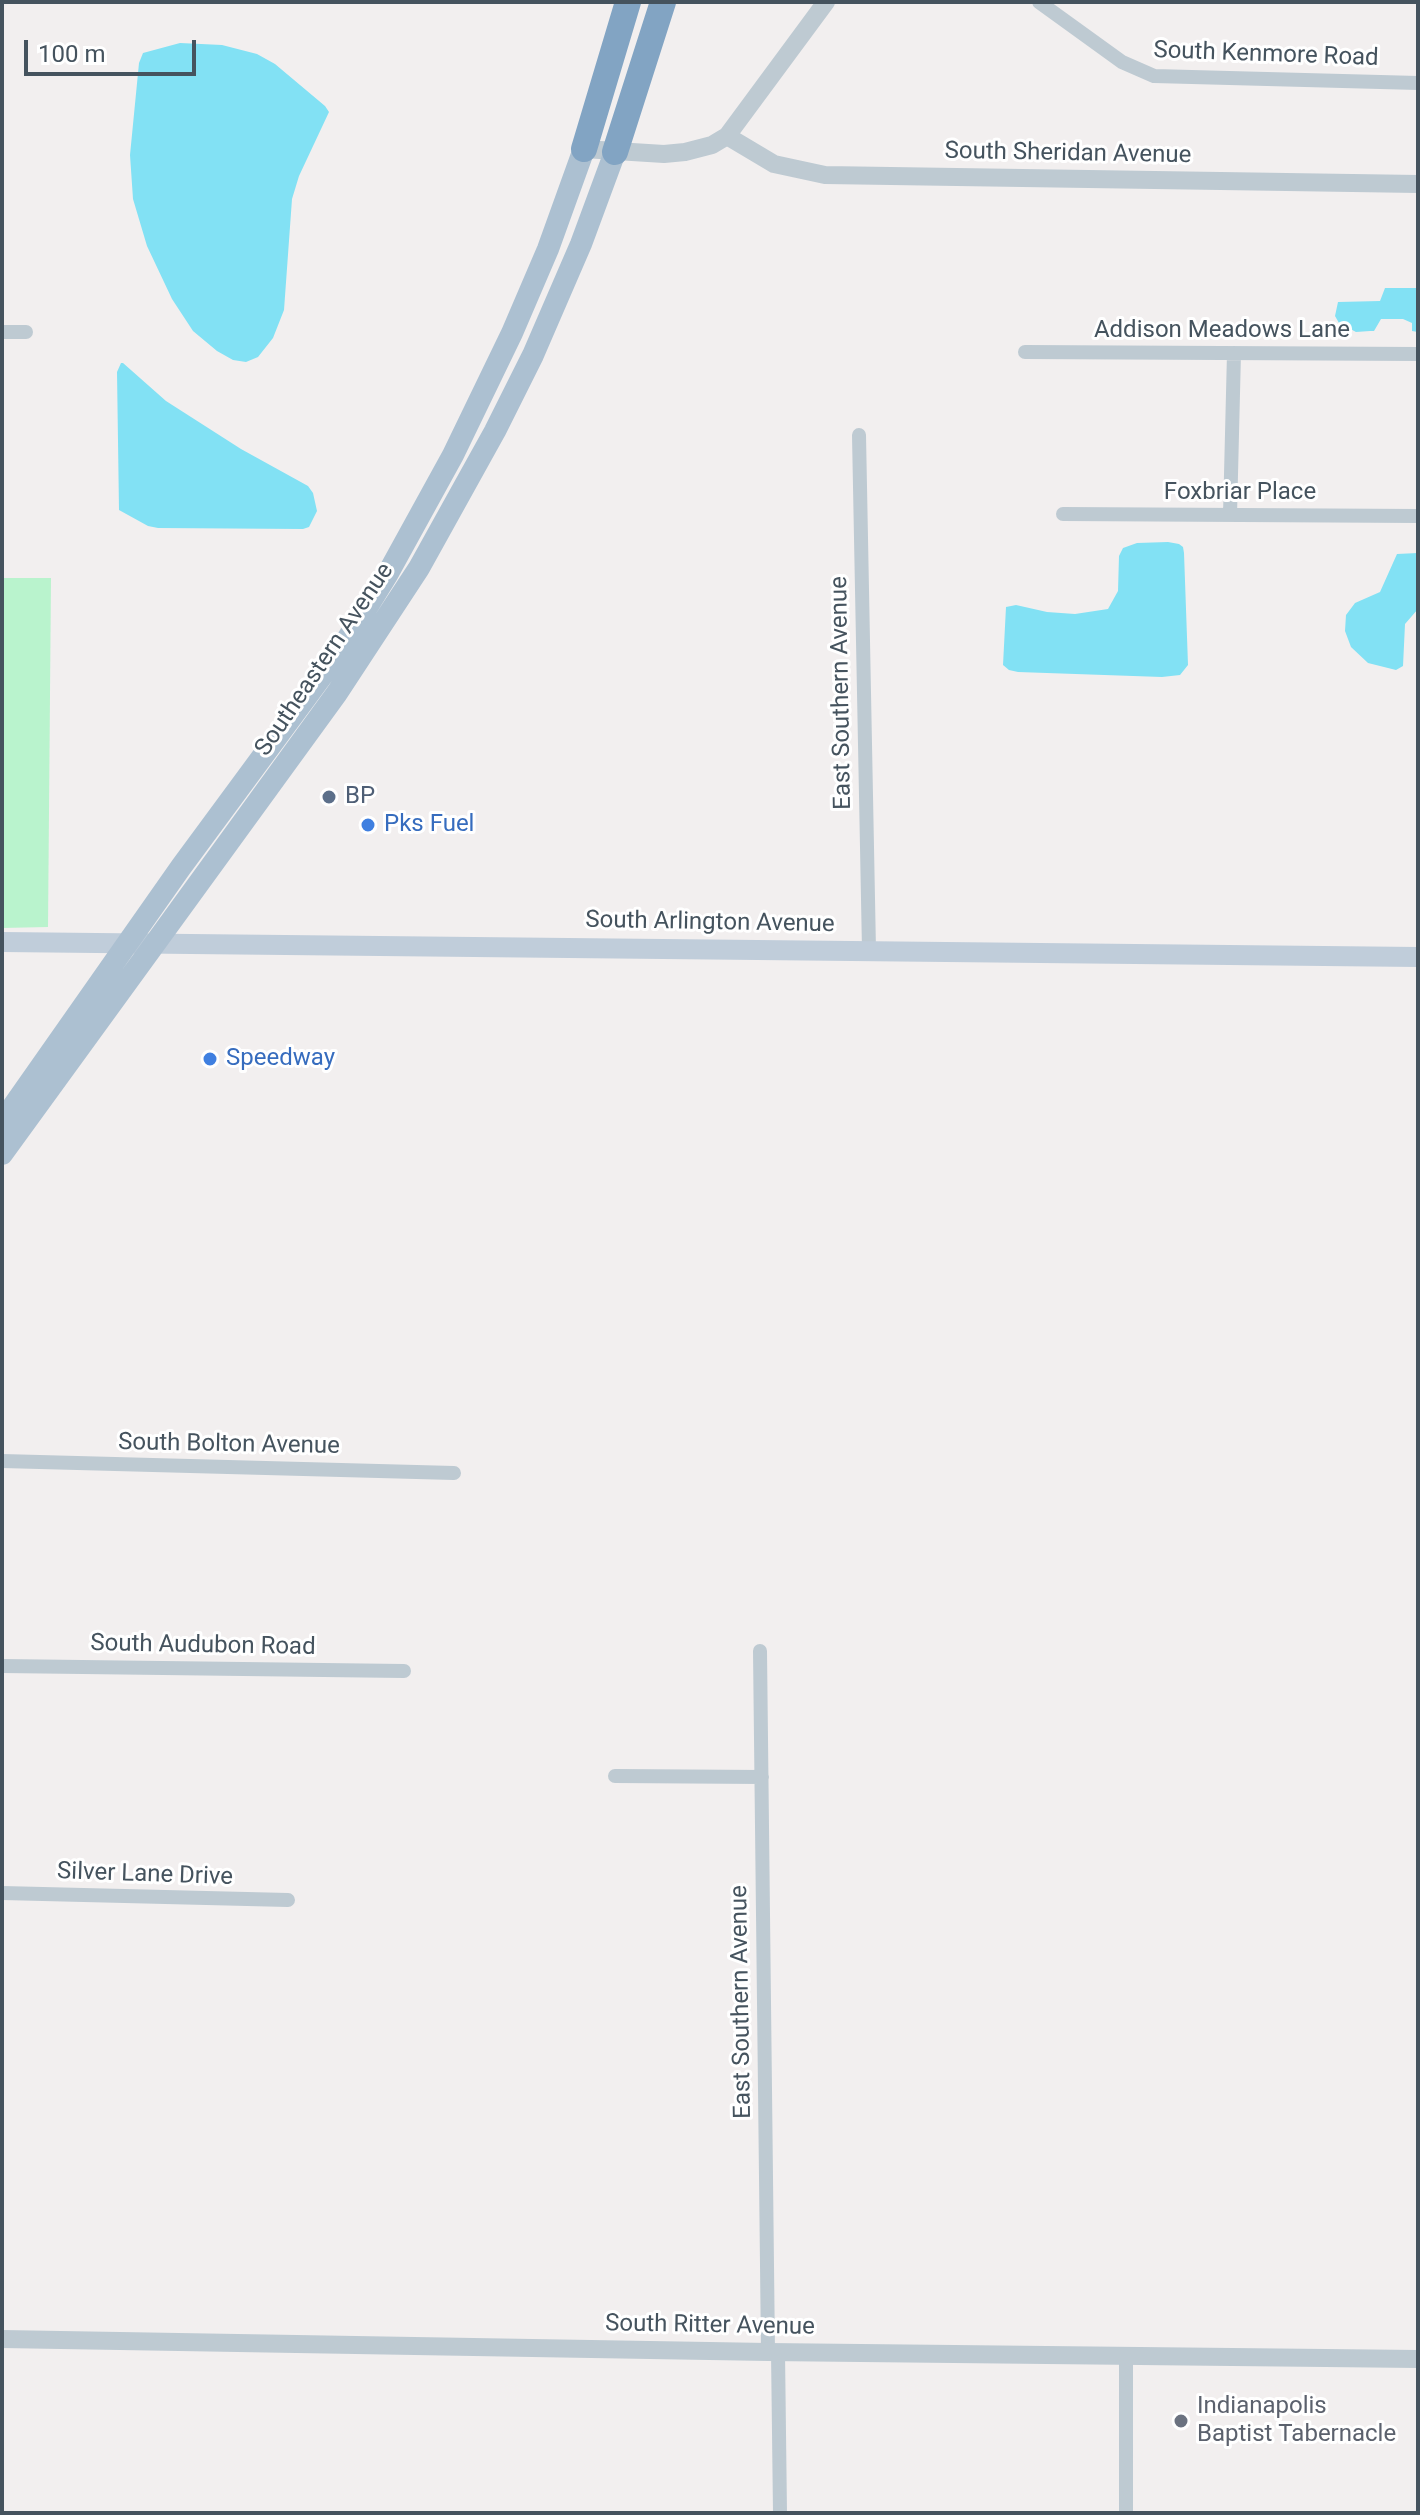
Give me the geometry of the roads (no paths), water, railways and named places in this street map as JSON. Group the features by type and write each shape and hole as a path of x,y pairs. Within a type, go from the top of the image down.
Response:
{"highway":[{"path":"584,149 628,2"},
{"path":"615,152 663,2"}],"main road":[{"name":"Southeastern Avenue","path":"2,1122 177,873 338,654 394,562 453,455 512,333 548,249 584,149"},
{"name":"Southeastern Avenue","path":"2,1154 337,693 419,568 533,355 581,244 615,152"},
{"name":"South Arlington Avenue","path":"2,942 1418,957"}],"street":[{"path":"584,149 685,152 702,149 727,136 826,2"},
{"name":"South Kenmore Road","path":"1039,2 1122,62 1149,75 1167,78 1418,83"},
{"name":"South Sheridan Avenue","path":"727,136 774,164 825,175 1418,184"},
{"path":"2,332 26,332"},
{"name":"Addison Meadows Lane","path":"1025,352 1418,354"},
{"path":"1230,515 1234,353"},
{"name":"East Southern Avenue","path":"859,435 869,950"},
{"name":"Foxbriar Place","path":"1063,514 1418,516"},
{"name":"South Bolton Avenue","path":"2,1461 454,1473"},
{"name":"East Southern Avenue","path":"760,1651 773,2352 780,2513"},
{"name":"South Audubon Road","path":"2,1666 404,1671"},
{"path":"615,1776 762,1777"},
{"name":"Silver Lane Drive","path":"2,1893 288,1900"},
{"name":"South Ritter Avenue","path":"2,2339 1418,2359"},
{"path":"1126,2355 1126,2513"}],"water":[{"path":"180,43 222,45 257,54 275,64 329,112 299,176 292,199 284,310 273,338 258,357 246,362 233,360 217,351 193,331 172,299 147,246 133,199 130,155 139,63 143,53"},
{"path":"1385,288 1418,288 1418,332 1412,331 1412,323 1403,319 1381,319 1374,331 1356,332 1339,323 1335,316 1338,302 1380,301"},
{"path":"121,363 166,401 241,449 308,486 317,511 309,527 158,528 119,510 117,372"},
{"path":"1137,543 1179,544 1184,553 1188,665 1180,675 1018,672 1003,665 1006,607 1016,605 1075,614 1108,609 1118,591 1119,556 1123,548"},
{"path":"1418,553 1418,609 1405,624 1403,666 1396,670 1368,663 1351,647 1345,631 1346,615 1355,603 1380,592 1397,554"}],"place":[{"name":"BP","path":"329,797"},
{"name":"Pks Fuel","path":"368,825"},
{"name":"Speedway","path":"210,1059"},
{"name":"Indianapolis Baptist Tabernacle","path":"1181,2421"}]}
